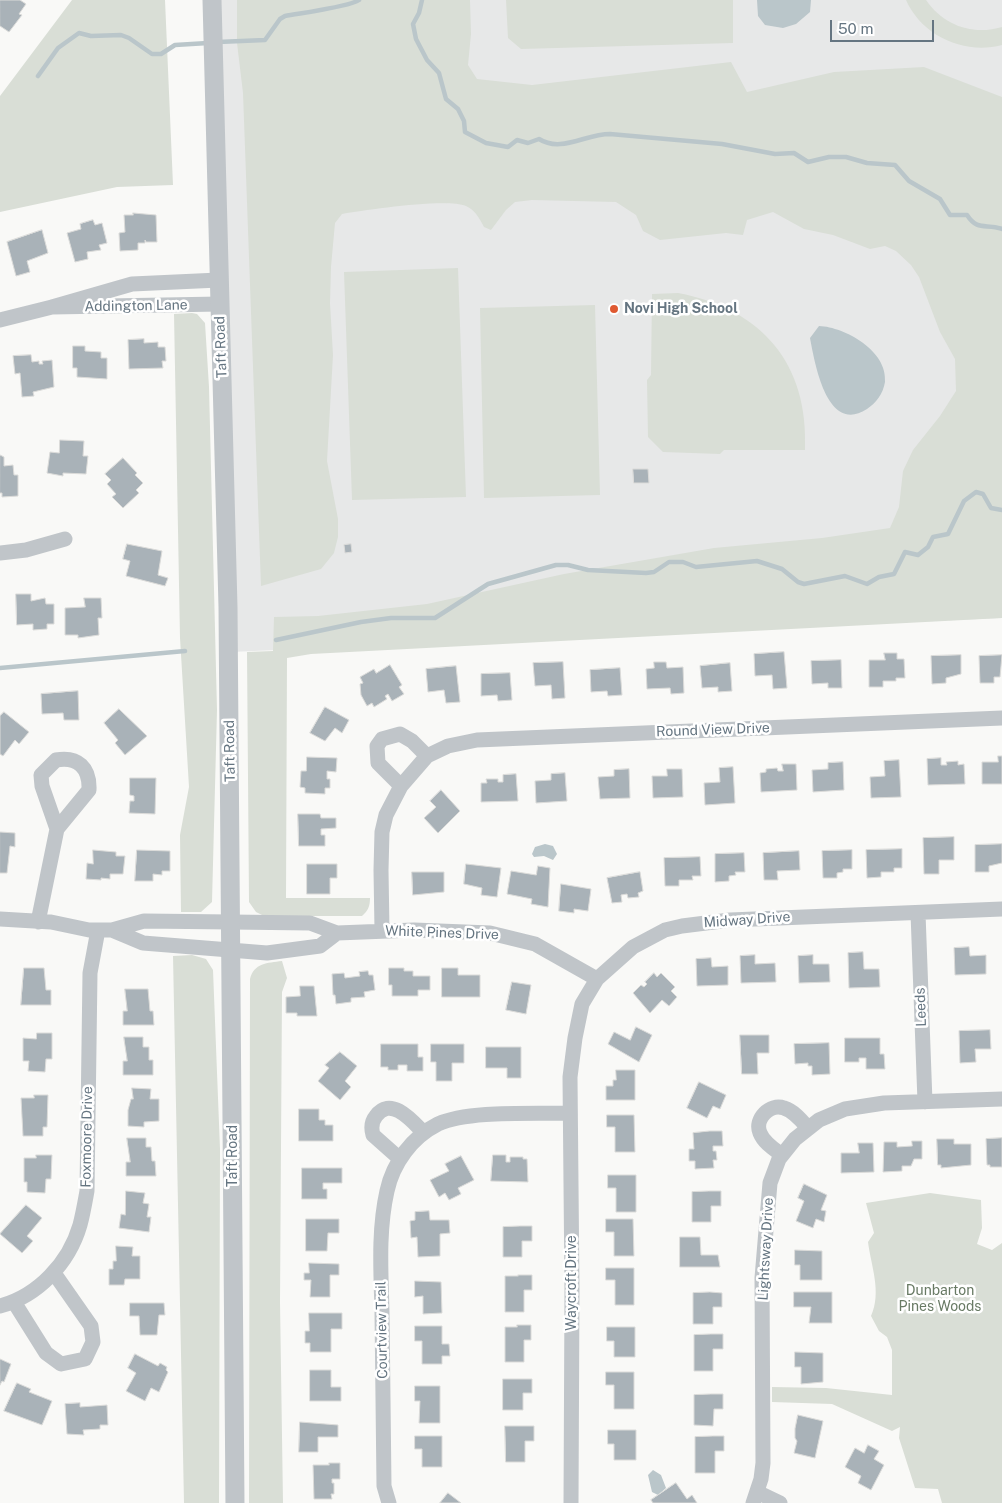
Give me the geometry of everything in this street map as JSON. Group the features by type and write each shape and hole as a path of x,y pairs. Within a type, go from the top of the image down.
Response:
{"street":[{"name":"Taft Road","path":"212,0 228,607 235,1503"},
{"name":"Addington Lane","path":"0,320 132,284 220,280"},
{"name":"Addington Lane","path":"52,307 220,304"},
{"path":"0,553 26,550 65,539"},
{"name":"Round View Drive","path":"382,930 380,896 382,832 386,815 401,786 427,756 448,746 478,740 1002,718"},
{"path":"401,786 378,763 377,746 382,739 400,734 427,756"},
{"path":"38,922 57,828"},
{"name":"Midway Drive","path":"572,1062 582,1004 597,979 633,947 665,930 730,920 1002,909"},
{"name":"Leeds","path":"918,913 925,1102"},
{"name":"White Pines Drive","path":"0,919 105,930 143,942 267,953 320,946 336,933"},
{"name":"White Pines Drive","path":"105,930 144,922 231,922 310,923 336,933 382,930 469,932 507,936 536,944 597,979"},
{"name":"Foxmoore Drive","path":"7,1304 54,1273 72,1245 80,1225 87,1191 90,973 105,930"},
{"name":"Waycroft Drive","path":"571,1503 572,1290 569,1113 572,1062"},
{"name":"Lightsway Drive","path":"755,1498 763,1463 762,1278 770,1183 782,1155 794,1139 808,1128 819,1120 845,1109 884,1103 1002,1099"},
{"path":"782,1155 770,1146 760,1134 759,1120 763,1114 769,1109 783,1107 808,1128"},
{"path":"400,1159 373,1135 372,1125 377,1113 385,1109 398,1110 424,1133"},
{"name":"Courtview Trail","path":"389,1503 384,1486 381,1239 387,1190 400,1159 411,1144 424,1133 438,1124 458,1117 569,1113"},
{"path":"7,1304 46,1353 61,1364 85,1359 93,1342 91,1326 54,1273"},
{"path":"755,1498 780,1503"}],"shaded area":[{"name":"Novi High School","path":"221,0 1002,0 1002,618 231,652"},
{"path":"757,0 811,0 810,12 796,24 783,28 765,25 758,16"},
{"path":"819,326 829,327 852,336 863,343 880,360 884,371 885,382 883,390 879,398 867,409 853,414 842,413 833,405 825,393 815,364 810,338"},
{"path":"545,844 553,846 557,854 553,860 544,856 534,857 532,854 535,847"},
{"path":"653,1470 661,1475 666,1488 658,1495 652,1492 648,1475"}],"green space":[{"path":"72,0 165,0 173,185 117,187 0,212 0,96"},
{"path":"237,0 470,0 471,34 468,65 477,79 532,85 731,62 747,92 834,72 924,67 1002,97 1002,618 311,654 287,658 286,898 370,898 370,903 362,916 264,916 256,912 249,902 247,652 273,651 274,617 318,616 427,604 564,574 714,548 822,538 890,528 899,507 903,471 913,450 940,416 956,391 955,359 940,332 919,277 911,265 896,251 885,246 870,249 833,235 804,229 773,212 747,220 743,235 726,233 660,240 643,231 636,215 616,202 532,200 515,202 506,210 491,230 484,227 472,210 466,206 456,204 424,204 342,214 335,223 331,267 330,303 333,355 327,461 338,519 338,537 334,553 321,569 261,586 243,93 237,43"},
{"path":"506,0 733,0 733,43 521,49 508,38"},
{"path":"906,0 926,0 933,9 950,22 970,29 980,30 1002,27 1002,45 973,47 959,45 946,40 922,24"},
{"path":"458,268 466,497 352,500 344,272"},
{"path":"678,293 708,301 734,312 756,327 774,345 789,367 799,391 804,419 805,450 724,450 720,454 663,452 648,437 647,380 651,375 652,294"},
{"path":"595,305 600,495 484,498 480,308"},
{"path":"174,314 197,314 205,323 209,387 217,710 212,902 201,912 181,912 180,835 189,787 180,638"},
{"path":"192,955 206,959 213,970 220,1149 219,1503 184,1503 173,956"},
{"path":"282,961 287,978 282,992 280,1302 283,1503 249,1503 250,979 258,967 266,963"},
{"name":"Dunbarton Pines Woods","path":"930,1193 981,1200 982,1228 977,1244 992,1250 1002,1243 1002,1503 942,1503 938,1489 915,1488 899,1438 900,1427 892,1431 832,1404 772,1402 772,1387 826,1388 892,1395 892,1350 887,1337 879,1331 871,1316 876,1298 876,1288 868,1242 874,1233 866,1203"}],"building":[{"path":"0,0 20,0 26,4 19,14 22,15 9,32 0,26"},
{"path":"133,213 156,215 157,242 146,242 145,240 145,243 138,243 138,250 120,251 119,233 125,232 124,215 133,215"},
{"path":"93,220 95,225 102,223 107,243 99,245 101,250 87,252 88,259 75,262 67,233 81,229 80,224"},
{"path":"42,230 48,253 27,261 30,272 16,276 7,242"},
{"path":"144,339 144,343 158,342 158,347 165,347 166,361 162,361 163,368 129,369 128,340"},
{"path":"73,346 85,346 85,351 101,352 101,358 107,358 107,379 77,377 77,368 73,368"},
{"path":"31,355 32,362 39,361 39,364 43,364 42,361 52,360 54,387 33,392 34,396 22,397 20,373 15,374 13,356"},
{"path":"60,440 84,441 83,456 88,456 86,474 63,473 63,476 47,473 50,452 59,453"},
{"path":"0,455 4,457 4,466 13,465 14,475 18,475 18,496 2,497 2,493 0,493"},
{"path":"123,458 137,473 135,475 143,483 136,490 139,493 123,508 112,497 116,494 107,484 111,480 105,474"},
{"path":"633,469 648,469 649,483 634,483"},
{"path":"127,544 162,551 158,575 168,578 165,586 126,576 130,561 123,559"},
{"path":"351,544 352,552 345,553 344,545"},
{"path":"16,594 31,594 31,601 45,598 46,604 54,604 54,624 47,624 47,629 33,630 33,624 17,625"},
{"path":"84,598 101,598 102,618 98,618 99,635 78,638 78,635 65,635 65,608 85,607"},
{"path":"784,652 787,688 773,689 772,675 755,676 754,654"},
{"path":"884,653 897,653 897,659 904,659 905,678 896,678 896,681 883,681 883,687 869,687 869,660 885,660"},
{"path":"961,655 961,674 946,678 946,683 932,684 931,656"},
{"path":"1002,655 1000,677 994,677 994,683 980,683 979,656"},
{"path":"841,660 842,688 828,688 828,683 812,684 811,661"},
{"path":"563,662 565,698 552,699 551,685 535,686 533,663"},
{"path":"654,662 666,662 667,668 683,667 684,693 671,694 670,688 647,689 646,669 654,668"},
{"path":"730,663 732,691 718,692 718,687 702,688 700,666"},
{"path":"390,665 402,685 399,687 404,694 392,701 388,694 385,696 387,699 374,707 372,703 367,706 361,695 360,684 363,683 360,677 374,669 376,673"},
{"path":"456,666 460,702 446,703 444,690 428,692 426,669"},
{"path":"620,668 622,695 608,696 607,691 591,692 590,670"},
{"path":"510,673 512,700 498,701 497,695 481,696 481,674"},
{"path":"78,691 79,720 64,720 63,713 42,714 41,694"},
{"path":"325,707 349,720 342,733 335,728 325,741 310,733"},
{"path":"119,709 147,736 125,755 115,743 118,740 104,723"},
{"path":"4,712 29,732 19,744 15,740 3,756 0,754 0,716"},
{"path":"998,756 1002,756 1002,784 982,784 982,762 998,762"},
{"path":"307,757 337,758 336,772 327,771 327,779 330,779 330,788 325,788 325,794 305,793 305,788 300,787 301,771 306,771"},
{"path":"941,758 941,765 947,765 946,762 958,761 958,765 964,764 965,784 928,785 927,759"},
{"path":"899,760 901,797 871,798 870,777 885,776 884,761"},
{"path":"843,762 844,790 813,792 812,770 828,769 828,763"},
{"path":"782,764 796,764 797,790 761,792 760,773 766,772 766,769 777,768 778,771 783,771"},
{"path":"733,767 735,803 705,805 704,783 720,782 719,768"},
{"path":"629,769 630,798 600,799 598,777 614,776 614,770"},
{"path":"667,769 682,769 683,797 653,798 652,776 667,776"},
{"path":"565,773 567,801 536,803 535,781 551,780 551,774"},
{"path":"516,774 518,801 481,802 481,783 487,783 486,779 498,779 498,782 503,782 503,775"},
{"path":"130,778 156,778 155,814 129,813 130,801 134,801 134,796 130,795"},
{"path":"441,790 460,811 438,833 424,818 436,807 430,801"},
{"path":"298,814 320,814 321,818 336,818 336,828 321,829 321,835 325,835 325,846 299,846"},
{"path":"0,832 15,833 15,847 10,846 7,873 0,873"},
{"path":"954,837 954,860 939,860 939,874 924,874 923,838"},
{"path":"1002,844 1002,863 989,866 989,872 975,872 975,845"},
{"path":"902,849 902,868 894,868 894,872 881,872 881,877 867,878 866,850"},
{"path":"93,850 116,852 116,856 125,856 123,874 110,874 110,879 86,879 87,863 93,864"},
{"path":"137,850 170,851 170,871 162,871 162,875 153,874 153,881 135,881"},
{"path":"852,850 852,869 843,869 843,872 837,873 837,878 823,878 822,851"},
{"path":"799,851 800,870 777,871 778,880 764,880 763,853"},
{"path":"744,853 745,872 735,872 736,875 729,876 729,881 715,882 715,854"},
{"path":"700,857 701,876 692,876 693,880 679,880 679,886 665,886 664,858"},
{"path":"307,864 337,864 337,878 330,878 330,894 307,894"},
{"path":"466,864 501,868 497,897 481,895 482,888 464,884"},
{"path":"538,866 550,868 548,907 531,904 532,899 507,894 511,871 536,875"},
{"path":"412,872 444,872 444,892 413,895"},
{"path":"640,872 643,891 638,893 639,897 628,898 627,894 621,895 622,902 612,903 607,878"},
{"path":"561,884 591,889 588,911 574,909 574,913 559,911"},
{"path":"969,947 970,956 986,955 986,974 955,975 954,948"},
{"path":"863,952 864,969 879,969 880,987 849,988 848,953"},
{"path":"755,955 755,964 775,963 776,982 741,983 740,956"},
{"path":"813,955 813,964 829,964 830,982 799,983 798,956"},
{"path":"711,958 712,967 728,966 728,985 697,986 696,959"},
{"path":"24,968 44,968 46,990 51,990 51,1005 21,1005"},
{"path":"389,968 404,968 404,971 413,971 413,976 430,976 430,990 418,990 418,996 392,996 392,985 389,985"},
{"path":"442,968 458,968 458,975 480,975 480,997 442,997"},
{"path":"368,971 369,975 373,975 375,990 364,992 365,997 351,998 351,1002 336,1004 335,995 333,995 332,974 344,973 345,978 360,976 359,972"},
{"path":"654,973 657,977 661,973 675,987 671,991 677,997 669,1006 662,1000 650,1013 633,993 641,985 644,987 647,984 645,982"},
{"path":"512,982 531,985 526,1014 506,1010"},
{"path":"300,986 314,986 317,1016 297,1016 297,1013 286,1013 286,997 300,996"},
{"path":"125,989 148,989 150,1011 153,1011 154,1025 123,1025 123,1011 127,1011"},
{"path":"636,1027 652,1035 639,1062 608,1044 614,1032 630,1040"},
{"path":"990,1030 991,1049 975,1049 976,1062 960,1063 959,1031"},
{"path":"37,1033 52,1033 52,1059 46,1059 45,1072 28,1071 29,1061 23,1061 23,1038 36,1039"},
{"path":"740,1035 769,1035 769,1053 757,1053 758,1074 742,1074"},
{"path":"124,1037 143,1037 143,1047 149,1047 149,1060 153,1060 153,1075 123,1075 123,1061 127,1061"},
{"path":"845,1038 880,1038 880,1054 884,1054 885,1069 866,1069 866,1058 859,1058 859,1062 845,1062"},
{"path":"829,1043 830,1074 812,1075 812,1066 808,1066 808,1063 795,1064 794,1044"},
{"path":"381,1044 418,1044 418,1057 423,1057 423,1071 407,1071 407,1065 398,1065 398,1070 388,1070 388,1067 381,1067"},
{"path":"431,1044 464,1044 464,1063 452,1063 452,1081 436,1081 436,1062 431,1062"},
{"path":"486,1047 521,1047 521,1078 507,1078 507,1068 486,1068"},
{"path":"340,1052 357,1066 345,1081 351,1087 340,1100 318,1081 329,1068 325,1065"},
{"path":"616,1070 635,1070 635,1100 606,1100 606,1086 613,1086 613,1080 616,1080"},
{"path":"699,1082 726,1095 720,1109 713,1106 707,1118 687,1108"},
{"path":"132,1088 151,1089 150,1099 159,1099 159,1121 144,1122 144,1127 128,1126 128,1110 131,1099 133,1099"},
{"path":"34,1095 48,1095 47,1127 43,1127 43,1136 23,1136 21,1098 34,1098"},
{"path":"299,1109 319,1109 319,1120 325,1120 325,1125 333,1125 333,1141 299,1141"},
{"path":"607,1115 634,1115 635,1152 615,1152 615,1127 607,1127"},
{"path":"722,1131 723,1146 713,1146 713,1151 716,1151 717,1160 713,1160 714,1168 695,1169 695,1161 689,1161 689,1149 694,1149 693,1133"},
{"path":"127,1138 146,1138 146,1147 151,1147 152,1161 155,1161 156,1176 126,1176 126,1162 130,1162"},
{"path":"1002,1138 1002,1167 990,1167 990,1165 987,1165 986,1139"},
{"path":"937,1139 954,1139 954,1144 971,1144 971,1165 941,1168 941,1165 938,1165"},
{"path":"912,1141 922,1141 922,1159 914,1159 911,1166 902,1166 902,1171 883,1172 884,1142 897,1142 897,1147 912,1146"},
{"path":"858,1143 873,1143 874,1172 841,1173 841,1153 859,1153"},
{"path":"36,1155 52,1155 51,1179 46,1179 45,1193 27,1192 27,1182 24,1182 24,1158 36,1158"},
{"path":"493,1155 506,1155 506,1162 510,1162 510,1157 523,1157 523,1159 527,1159 528,1182 491,1181"},
{"path":"461,1156 474,1180 458,1188 461,1194 449,1200 445,1193 439,1197 430,1180 449,1171 445,1164"},
{"path":"302,1168 342,1168 342,1183 323,1183 323,1189 327,1189 327,1199 302,1199"},
{"path":"608,1175 636,1175 636,1212 616,1212 616,1188 608,1188"},
{"path":"804,1184 827,1195 821,1210 826,1211 824,1222 816,1219 813,1228 796,1221 804,1201 798,1198"},
{"path":"126,1191 145,1193 143,1203 149,1204 147,1217 151,1217 149,1232 119,1228 121,1214 125,1215"},
{"path":"721,1191 721,1206 711,1206 711,1222 692,1222 692,1192"},
{"path":"26,1205 42,1218 27,1236 33,1241 22,1253 0,1234"},
{"path":"429,1211 430,1220 449,1220 450,1233 440,1234 440,1256 418,1257 417,1237 411,1238 410,1221 415,1220 415,1212"},
{"path":"306,1219 339,1219 339,1233 328,1233 327,1251 306,1251"},
{"path":"606,1219 633,1219 634,1256 614,1256 614,1232 606,1232"},
{"path":"532,1226 532,1241 522,1241 522,1257 503,1257 503,1227"},
{"path":"680,1237 700,1237 701,1255 718,1255 720,1267 680,1267"},
{"path":"116,1246 133,1247 132,1256 140,1256 140,1279 125,1279 124,1285 109,1285 109,1269 113,1269 113,1261 116,1261"},
{"path":"795,1250 822,1251 822,1280 800,1280 800,1265 795,1265"},
{"path":"309,1263 339,1264 339,1275 330,1275 330,1297 310,1297 311,1280 304,1280 304,1273 309,1273"},
{"path":"606,1268 634,1268 634,1305 615,1305 615,1280 606,1280"},
{"path":"532,1275 532,1290 524,1290 524,1312 505,1312 505,1276"},
{"path":"415,1281 441,1282 442,1313 423,1314 423,1296 415,1297"},
{"path":"794,1292 832,1292 832,1323 809,1323 811,1307 794,1307"},
{"path":"693,1293 722,1293 722,1307 713,1307 713,1324 693,1324"},
{"path":"130,1303 164,1303 165,1315 159,1315 157,1335 140,1335 139,1316 130,1316"},
{"path":"309,1313 342,1313 342,1329 331,1329 331,1352 310,1352 310,1343 305,1343 305,1331 309,1331"},
{"path":"517,1325 531,1325 531,1340 524,1340 524,1362 505,1362 505,1327 517,1327"},
{"path":"415,1326 442,1326 442,1344 449,1344 450,1356 442,1356 442,1364 422,1364 422,1341 415,1341"},
{"path":"607,1327 635,1327 635,1357 614,1357 614,1341 607,1341"},
{"path":"723,1334 723,1349 713,1349 713,1371 694,1371 694,1335"},
{"path":"795,1352 823,1353 823,1382 801,1384 801,1367 795,1367"},
{"path":"135,1354 158,1366 160,1363 167,1367 166,1370 168,1372 159,1392 151,1388 145,1401 126,1391 136,1373 128,1368"},
{"path":"0,1359 11,1364 4,1382 2,1381 0,1385"},
{"path":"310,1370 331,1370 331,1387 341,1387 341,1401 310,1401"},
{"path":"606,1372 634,1372 634,1409 614,1409 614,1385 606,1385"},
{"path":"503,1379 532,1379 532,1393 523,1393 523,1410 503,1410"},
{"path":"17,1383 31,1389 29,1392 52,1401 42,1425 4,1411"},
{"path":"415,1386 440,1386 440,1423 419,1423 420,1401 415,1401"},
{"path":"723,1394 723,1409 714,1409 713,1426 694,1425 694,1395"},
{"path":"80,1403 80,1407 107,1405 108,1425 100,1425 100,1429 83,1430 84,1435 67,1434 65,1404"},
{"path":"798,1415 823,1421 815,1458 794,1453 797,1441 795,1429"},
{"path":"300,1422 338,1425 338,1437 318,1437 318,1452 299,1452"},
{"path":"505,1426 534,1426 534,1441 525,1441 525,1462 506,1462"},
{"path":"608,1430 636,1430 636,1460 614,1460 614,1444 608,1444"},
{"path":"415,1436 442,1436 442,1467 422,1467 422,1449 415,1449"},
{"path":"724,1436 724,1451 715,1451 715,1473 695,1473 695,1437"},
{"path":"868,1445 879,1451 874,1459 884,1465 871,1490 858,1483 861,1476 845,1467 855,1448 864,1453"},
{"path":"329,1463 340,1463 340,1479 332,1479 334,1494 331,1494 332,1499 314,1499 313,1465 329,1465"},
{"path":"676,1483 687,1499 692,1495 697,1503 653,1503 651,1500"},
{"path":"448,1493 461,1503 440,1503"}],"waterway":[{"path":"218,42 265,40 280,19 285,16 354,3 359,0"},
{"path":"422,0 419,13 413,24 416,39 427,60 439,73 446,99 458,109 464,121 465,132 486,143 508,147 517,140 528,143 539,139 547,143 565,144 610,134 722,144 775,154 794,153 808,162 829,157 846,157 867,163 895,165 909,181 940,199 950,215 967,215 975,224 1002,229"},
{"path":"38,76 58,48 79,33 91,36 121,35 129,38 152,54 161,54 175,45 208,43"},
{"path":"276,640 361,622 391,618 435,618 488,584 556,565 568,565 588,570 646,573 654,572 669,562 683,562 696,567 757,561 782,569 798,582 804,584 845,576 867,584 879,577 894,574 905,552 918,555 928,547 933,537 948,534 964,501 976,492 983,494 991,508 1002,510"},
{"path":"0,668 185,651"}],"place":[{"name":"Novi High School","path":"614,309"}]}
